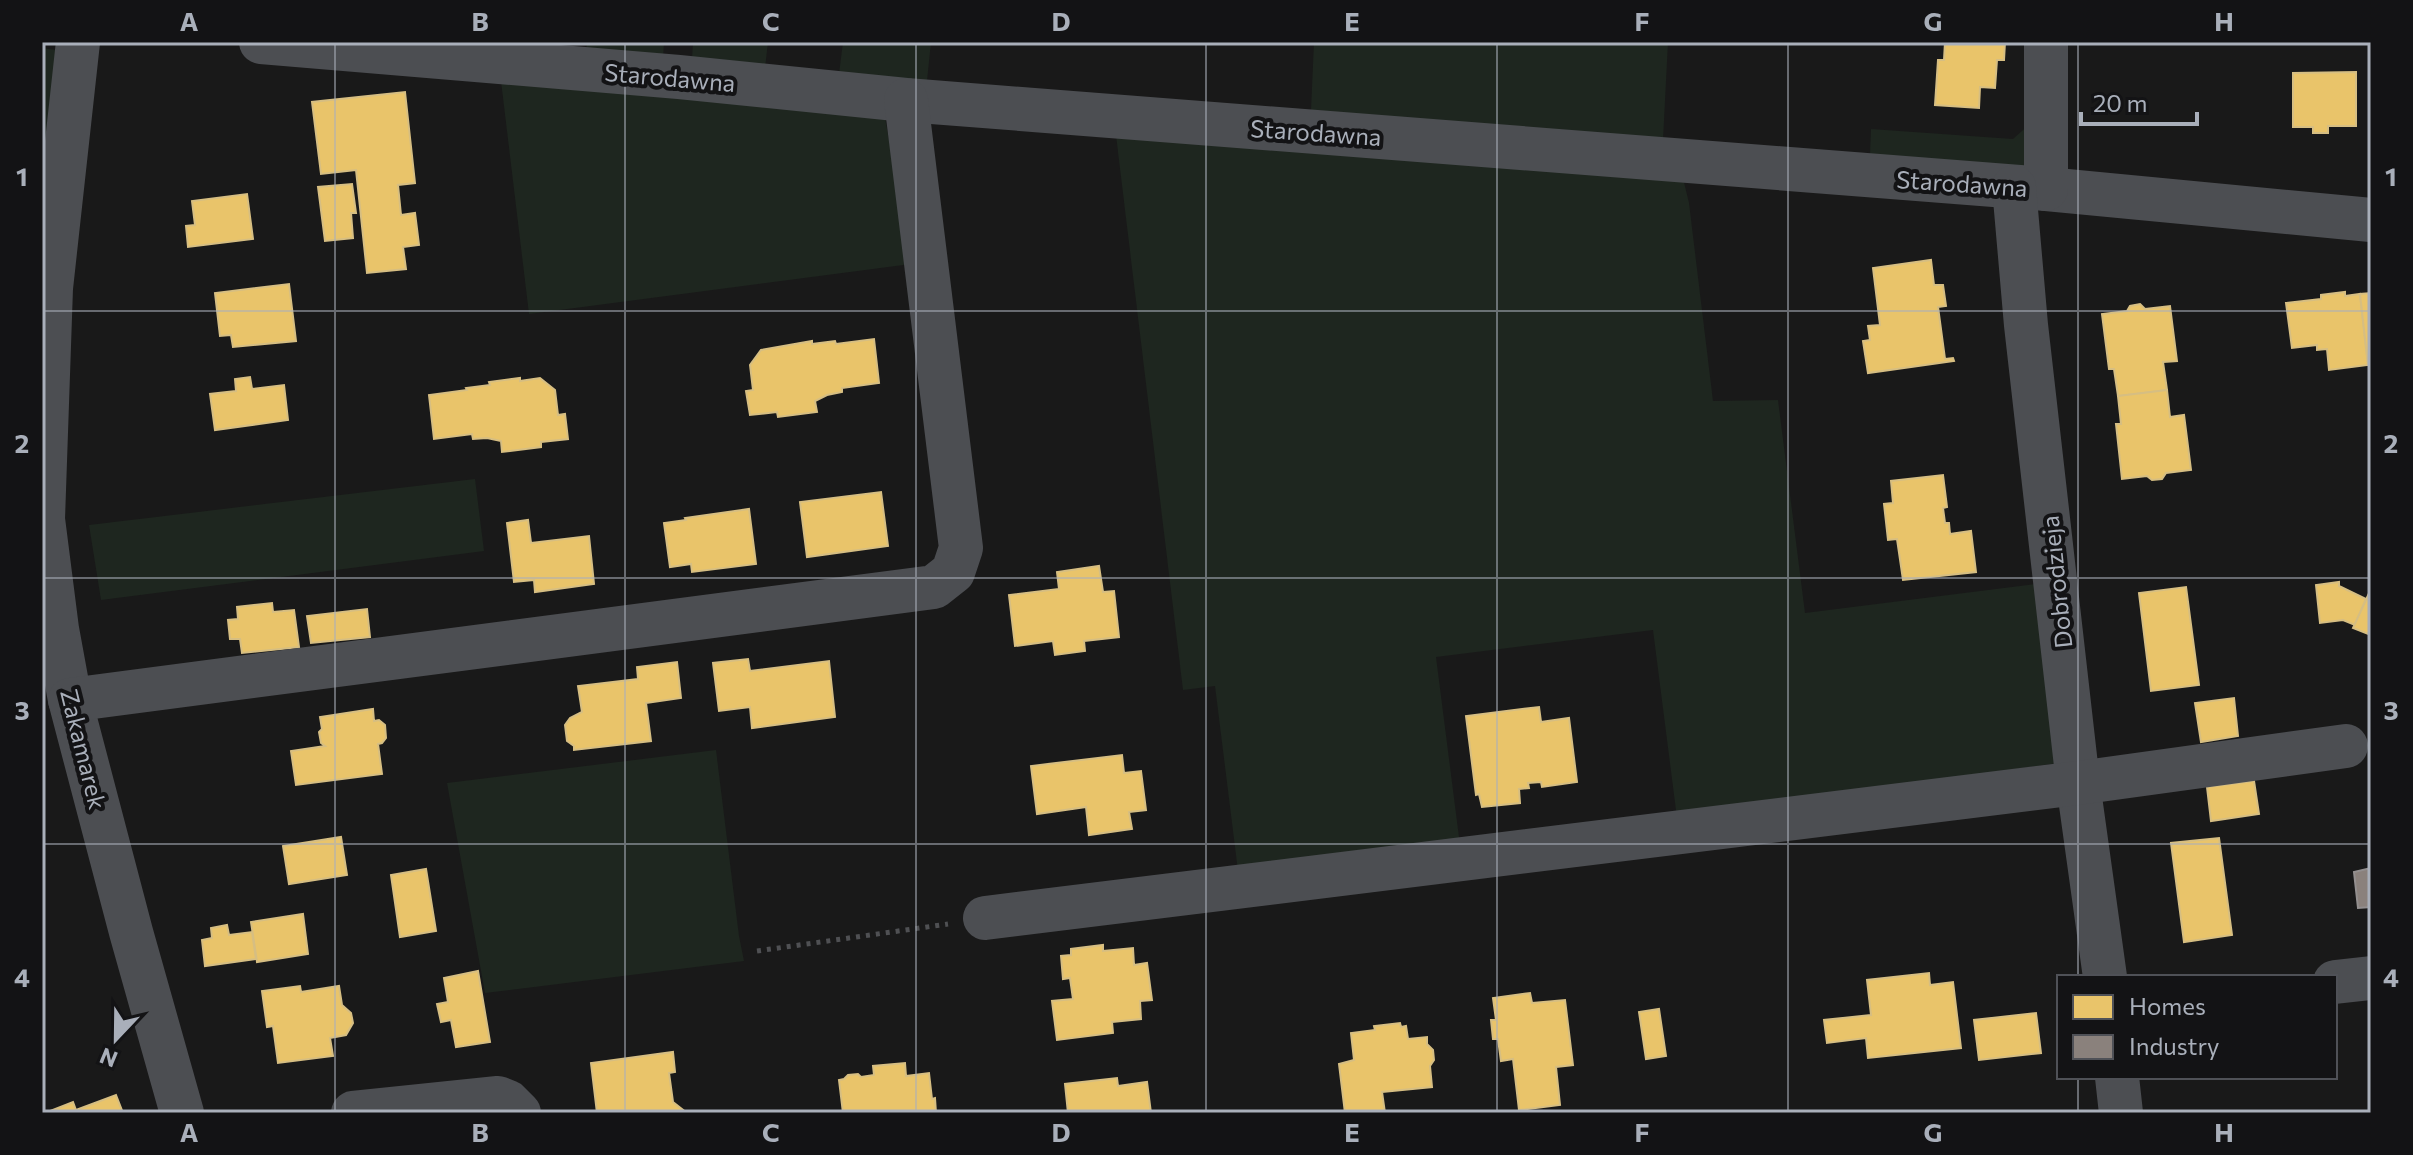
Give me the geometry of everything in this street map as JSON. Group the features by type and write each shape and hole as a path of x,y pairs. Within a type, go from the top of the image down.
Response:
{"street":[{"name":"Zakamarek","path":"78,42 51,288 43,519 70,700 182,1113"},
{"name":"Starodawna","path":"261,42 681,60 906,100 2030,188 2371,220"},
{"name":"Dobrodzieja","path":"2046,42 2030,188 2026,325 2078,783 2105,975"},
{"path":"70,700 934,587 953,572 961,548 906,100"},
{"path":"985,918 2078,783 2346,746"},
{"path":"2337,982 2371,978"},
{"path":"2117,1079 2121,1113"},
{"path":"353,1113 483,1098 508,1102 519,1113"}],"path":[{"path":"757,951 985,918"}],"shaded area":[{"path":"587,42 664,42 663,59 586,54"},
{"path":"693,42 768,42 765,68 692,59"},
{"path":"843,42 931,42 927,81 839,74"},
{"path":"1314,42 1668,42 1663,140 1311,110"},
{"path":"42,48 56,50 42,173"},
{"path":"501,81 884,112 911,264 529,314"},
{"path":"2031,123 2027,169 1870,155 1871,129 2013,139"},
{"path":"1115,127 1682,174 1689,203 1713,401 1778,400 1805,613 2035,584 2065,762 1677,818 1653,630 1436,657 1460,845 1238,871 1215,686 1183,690"},
{"path":"475,479 484,551 101,600 89,525"},
{"path":"716,750 744,961 485,993 447,783"}],"building: Homes":[{"path":"1945,42 2005,42 2004,60 1997,60 1995,88 1980,87 1979,108 1935,105 1938,60 1944,60"},
{"path":"2356,72 2356,126 2328,126 2328,133 2313,133 2313,127 2293,127 2293,73"},
{"path":"405,92 415,183 398,185 401,215 415,213 419,245 403,247 406,269 367,273 356,170 321,174 312,102"},
{"path":"352,184 356,213 351,213 353,238 325,241 318,187"},
{"path":"247,194 253,239 188,247 186,226 195,225 192,201"},
{"path":"1931,260 1934,285 1943,285 1946,306 1938,307 1945,359 1953,358 1954,361 1868,373 1863,341 1870,340 1868,326 1880,325 1873,268"},
{"path":"289,284 296,341 233,347 231,335 220,336 215,293"},
{"path":"2345,292 2345,296 2360,294 2368,365 2329,370 2327,349 2317,350 2317,345 2292,348 2286,303 2321,299 2321,295"},
{"path":"2371,293 2371,365 2368,365 2360,294"},
{"path":"2140,304 2145,309 2170,306 2177,361 2163,362 2167,390 2118,396 2114,369 2109,369 2102,314 2127,311 2130,306"},
{"path":"874,339 879,383 842,388 842,392 827,395 815,401 817,412 778,417 777,412 750,415 746,391 753,390 750,365 761,350 812,341 812,344 835,341 836,344"},
{"path":"250,377 252,389 284,385 288,420 215,430 210,394 236,391 235,379"},
{"path":"520,378 520,381 540,378 555,390 558,415 565,414 568,439 541,442 541,447 502,452 501,441 473,439 472,434 434,439 429,395"},
{"path":"2167,390 2170,417 2184,415 2191,470 2166,473 2162,479 2152,480 2147,476 2122,479 2116,424 2121,424 2118,396"},
{"path":"1943,475 1947,507 1943,508 1945,523 1949,523 1950,534 1971,531 1976,572 1903,580 1897,539 1888,540 1884,504 1893,503 1891,481"},
{"path":"881,492 888,546 807,557 800,502"},
{"path":"749,509 756,564 692,572 691,564 670,567 664,523"},
{"path":"528,520 531,543 589,536 594,584 535,592 534,580 514,582 507,523"},
{"path":"1099,566 1103,592 1114,591 1119,637 1084,641 1085,651 1055,655 1053,641 1015,646 1009,595 1059,589 1057,572"},
{"path":"2339,582 2339,586 2366,599 2355,625 2343,620 2320,623 2316,585"},
{"path":"2186,587 2199,685 2151,691 2139,593"},
{"path":"2371,589 2371,635 2353,628"},
{"path":"272,603 273,612 294,610 299,647 242,653 240,639 230,639 228,620 238,619 237,607"},
{"path":"367,609 370,637 311,643 307,616"},
{"path":"748,659 750,671 829,661 835,717 752,728 750,707 719,711 713,663"},
{"path":"677,662 681,698 646,703 651,741 574,750 574,746 567,741 565,725 570,718 582,712 578,686 638,679 637,667"},
{"path":"2234,698 2238,736 2201,742 2195,703"},
{"path":"1539,707 1541,722 1569,718 1577,782 1542,787 1541,782 1528,783 1529,788 1519,789 1520,803 1482,807 1479,794 1476,795 1466,716"},
{"path":"373,709 374,721 379,720 385,725 386,738 378,744 382,774 296,785 291,751 325,746 321,743 319,732 322,729 320,717"},
{"path":"1122,755 1124,773 1141,771 1146,810 1129,812 1132,829 1089,835 1086,807 1037,814 1031,766"},
{"path":"2254,781 2259,814 2211,821 2207,787"},
{"path":"341,837 347,875 289,884 283,846"},
{"path":"2219,838 2232,935 2184,942 2171,843"},
{"path":"426,869 436,931 400,937 391,875"},
{"path":"303,914 308,954 257,962 251,922"},
{"path":"227,925 229,935 252,932 256,959 205,966 202,940 212,938 211,928"},
{"path":"1103,945 1103,951 1133,948 1134,965 1147,963 1152,1000 1140,1001 1141,1019 1112,1022 1113,1033 1057,1040 1052,1001 1073,999 1070,978 1063,979 1061,956 1071,955 1071,949"},
{"path":"478,971 490,1042 456,1047 451,1020 441,1022 437,1004 448,1002 444,978"},
{"path":"1929,973 1930,985 1953,982 1961,1048 1868,1058 1866,1038 1827,1043 1824,1020 1871,1015 1867,980"},
{"path":"300,986 301,992 339,986 342,1005 351,1013 353,1023 346,1035 330,1038 333,1056 278,1063 273,1026 267,1027 262,991"},
{"path":"1530,993 1532,1003 1565,1000 1573,1065 1556,1067 1560,1105 1519,1110 1513,1059 1501,1061 1498,1039 1493,1039 1491,1020 1496,1020 1493,998"},
{"path":"1659,1009 1666,1056 1646,1059 1639,1012"},
{"path":"2036,1013 2041,1053 1979,1060 1974,1020"},
{"path":"1400,1023 1401,1027 1406,1026 1408,1039 1427,1037 1434,1060 1430,1066 1432,1087 1382,1092 1385,1113 1345,1113 1339,1064 1354,1060 1351,1033"},
{"path":"673,1052 675,1072 669,1073 673,1102 687,1113 597,1113 591,1063"},
{"path":"905,1063 906,1076 929,1073 936,1113 843,1113 839,1080 848,1075 874,1075 873,1066"},
{"path":"1117,1078 1118,1086 1147,1082 1151,1113 1068,1113 1065,1084"},
{"path":"116,1095 123,1113 50,1111 73,1102 76,1110"}],"building: Industry":[{"path":"2371,868 2371,907 2358,908 2354,872"}]}
